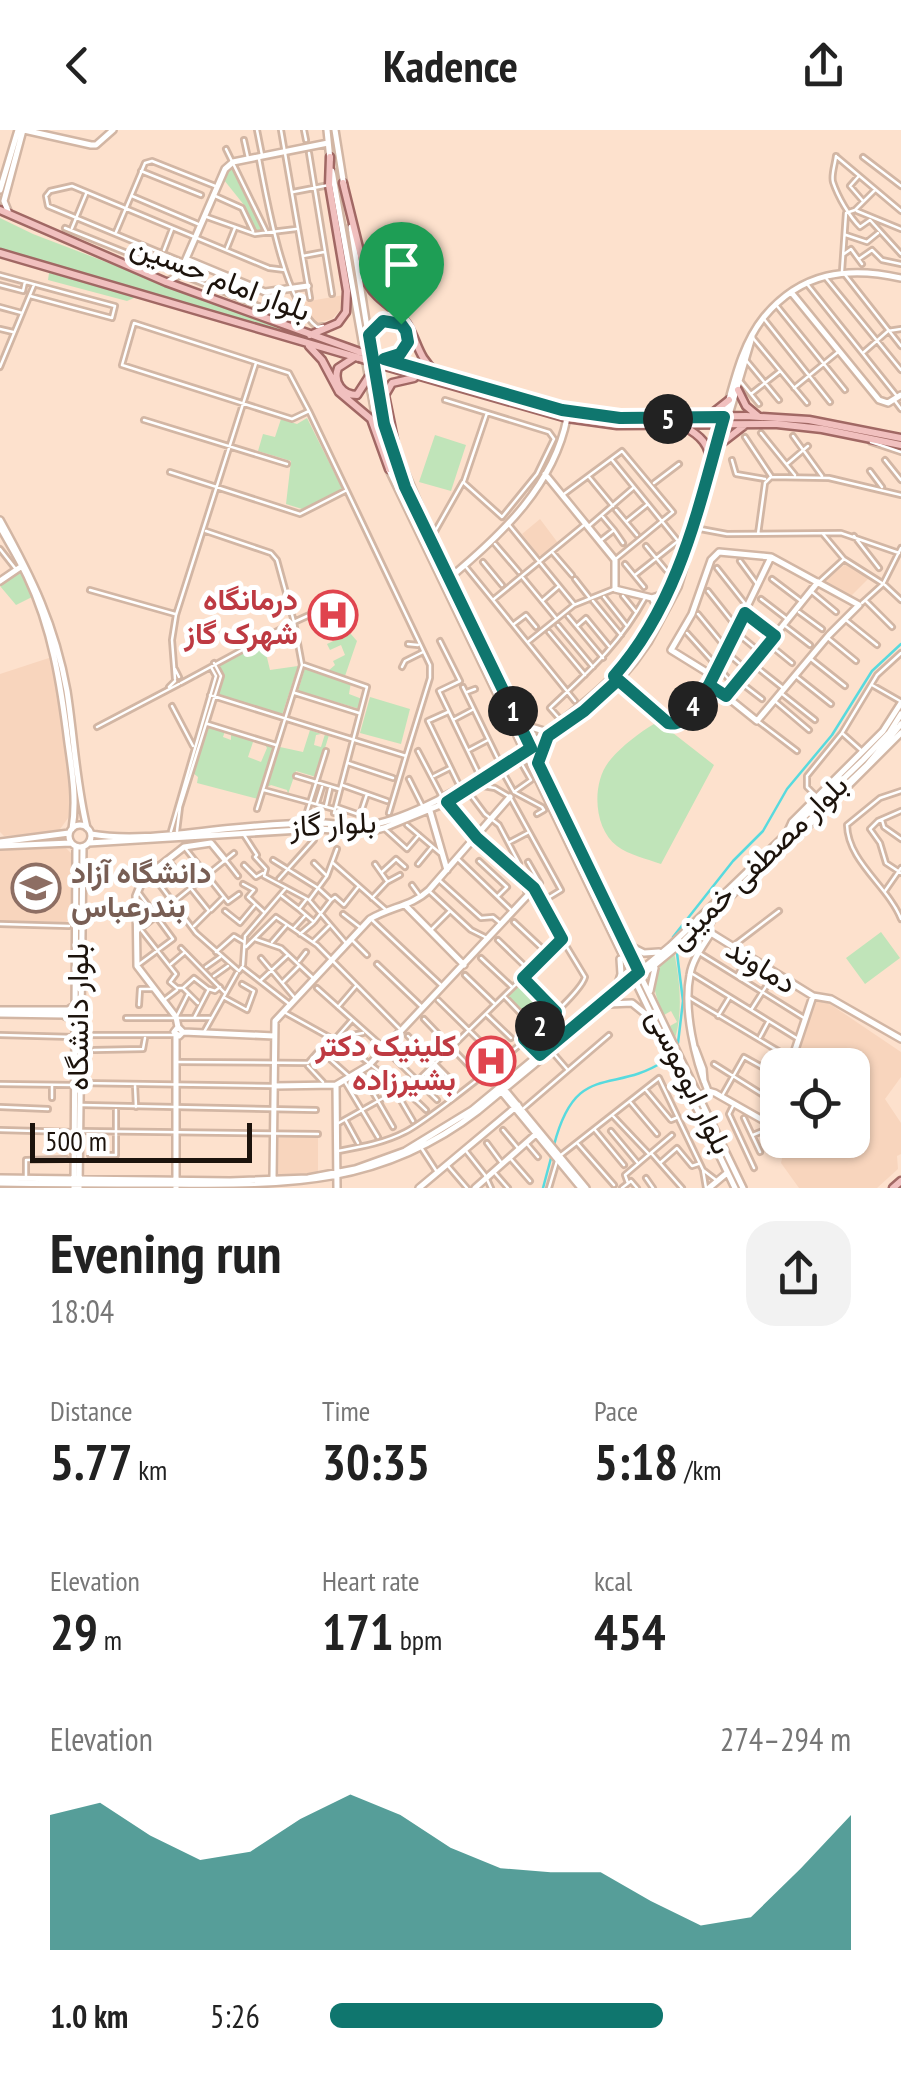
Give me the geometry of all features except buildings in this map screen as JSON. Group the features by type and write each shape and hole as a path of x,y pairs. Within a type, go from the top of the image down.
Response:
{"main road":[{"path":"22,130 96,145 113,130"},
{"path":"0,190 22,130"},
{"path":"13,217 2,201 22,130"},
{"path":"65,140 68,130"},
{"name":"بلوار ابوموسی","path":"327,130 359,353 376,366 388,437 401,474 518,720 617,946 735,1188"},
{"path":"335,130 376,366"},
{"path":"166,282 179,275 222,171 233,162 328,143"},
{"path":"330,157 329,185 348,304 336,326 307,339 338,392 371,420 389,468"},
{"path":"343,182 372,290 403,319 427,364 446,377"},
{"name":"بلوار امام حسین","path":"0,210 307,339"},
{"name":"بلوار امام حسین","path":"0,257 10,256 359,353 376,366 567,418 618,425 682,426 760,417 809,420 901,445"},
{"path":"185,260 265,292 308,286"},
{"path":"726,420 729,400 752,336 763,318 792,292 842,271 901,278"},
{"path":"179,275 190,291"},
{"path":"792,292 879,400 888,403 898,397"},
{"path":"359,353 337,370 340,387 348,394 358,395 376,366 404,350 408,342 406,331 396,321 387,320 369,335"},
{"path":"726,420 752,336"},
{"name":"بلوار ابوموسی","path":"376,366 389,468 515,732 527,747"},
{"name":"بلوار امام حسین","path":"376,366 446,377 562,410 620,418 704,418 822,429 901,445"},
{"path":"401,474 384,403 386,391 401,379 422,377"},
{"path":"738,390 746,406 760,417"},
{"path":"704,418 729,400"},
{"path":"452,576 508,524 545,474 567,418"},
{"name":"بلوار گاز","path":"60,839 81,825 103,841 309,824 365,826 426,808 481,780 584,711 649,641 678,588 726,420"},
{"name":"بلوار گاز","path":"616,678 644,641 671,592 695,528 726,420"},
{"path":"722,442 748,424"},
{"path":"682,426 704,440 710,465"},
{"path":"394,446 517,710 518,720 548,733 535,766 510,759 515,732"},
{"path":"545,474 615,560 615,589 649,597 671,592"},
{"path":"418,515 428,526"},
{"path":"0,520 30,572 55,638 67,691 74,816 71,831 80,845"},
{"path":"0,528 49,639 89,831 80,845"},
{"path":"709,685 758,722 827,638 862,603 771,557 722,551 714,554 692,614 671,650 715,672"},
{"path":"616,678 672,724 681,720 709,685 771,557"},
{"path":"0,581 19,568"},
{"path":"726,696 818,582"},
{"path":"649,597 660,613"},
{"path":"478,630 478,640"},
{"path":"495,674 496,666"},
{"path":"901,703 884,730 792,822 789,837 806,832 901,733"},
{"name":"بلوار مصطفی خمینی","path":"789,837 876,747 901,714"},
{"name":"بلوار مصطفی خمینی","path":"273,1184 380,1166 456,1128 664,954 868,765 901,724"},
{"name":"بلوار ابوموسی","path":"535,766 743,1188"},
{"path":"445,800 481,780"},
{"path":"273,1184 274,1023 370,919 421,898 512,794"},
{"path":"74,816 80,817 83,806"},
{"path":"83,806 92,829 103,841"},
{"path":"0,844 60,839 80,845 243,830 369,832 426,808 447,870"},
{"path":"60,839 74,816"},
{"path":"60,839 80,856 103,841"},
{"path":"176,1184 179,1031 176,1018 137,966 138,892 143,879 184,847 210,842 226,860"},
{"name":"بلوار دانشگاه","path":"77,1183 80,845"},
{"name":"بلوار دانشگاه","path":"78,1036 72,1016 76,1004 80,856"},
{"name":"بلوار مصطفی خمینی","path":"664,954 724,903 763,862"},
{"path":"274,1086 332,1086 368,1066 387,1051 401,1030 529,893"},
{"path":"712,934 708,925 724,903"},
{"path":"408,904 464,965"},
{"path":"684,940 712,934"},
{"path":"712,934 690,972 695,1048 708,1091 760,1119"},
{"name":"دماوند","path":"712,934 814,996 831,999 901,1039"},
{"path":"625,942 644,954 664,954"},
{"path":"612,994 621,974 617,946"},
{"path":"654,1003 650,980 664,954"},
{"name":"بلوار مصطفی خمینی","path":"0,1181 273,1184 321,1180 381,1161 432,1138 502,1089 633,980"},
{"name":"دماوند","path":"795,1048 814,996"},
{"path":"606,1005 632,1003 654,1024"},
{"path":"0,1012 72,1016 76,1004"},
{"path":"179,1031 274,1036"},
{"name":"بلوار دانشگاه","path":"78,1084 78,1132"},
{"path":"321,1180 338,1188 332,1086"},
{"path":"502,1089 584,1188"},
{"path":"698,1097 708,1091"},
{"path":"419,1188 518,1108"},
{"path":"474,1188 538,1133"},
{"path":"77,1161 87,1172 77,1183 72,1173 77,1161"},
{"path":"708,1188 719,1184 728,1173"},
{"name":"بلوار مصطفی خمینی","path":"0,1181 39,1186 77,1183"},
{"path":"894,1188 901,1181"}],"street":[{"path":"258,130 273,232 285,270 312,324 327,325"},
{"path":"281,130 310,298"},
{"path":"304,130 306,140"},
{"path":"244,140 248,159"},
{"path":"226,149 266,233"},
{"path":"309,153 332,294"},
{"path":"901,211 836,156 832,178 846,214 842,271 901,346"},
{"path":"864,158 901,186"},
{"path":"116,233 145,163 152,161 215,186"},
{"path":"140,170 201,195"},
{"path":"177,186 182,173"},
{"path":"841,195 859,176"},
{"path":"291,192 329,185"},
{"path":"185,260 48,206 45,200 50,191 72,186 269,268 285,270"},
{"path":"850,186 864,202"},
{"path":"846,214 856,210 875,190"},
{"path":"72,230 86,192"},
{"path":"130,195 200,224"},
{"path":"212,195 242,208 255,234"},
{"path":"159,222 164,209"},
{"path":"856,210 901,229"},
{"path":"846,214 860,228 870,220 879,232"},
{"path":"203,216 255,234 297,228"},
{"path":"226,250 235,227"},
{"path":"65,228 274,312"},
{"path":"162,252 172,228"},
{"path":"868,242 882,230 901,254"},
{"path":"844,235 868,242 882,260 901,264"},
{"path":"843,255 851,249 861,261 872,250"},
{"path":"302,256 326,252"},
{"path":"0,275 115,306 112,318 30,296"},
{"path":"824,276 901,370"},
{"path":"0,285 23,292 26,282"},
{"path":"806,283 898,397 901,409"},
{"path":"0,367 34,284"},
{"path":"61,304 64,292"},
{"path":"776,305 845,390"},
{"path":"0,307 22,313"},
{"path":"763,318 830,402"},
{"path":"310,412 292,419 122,366 134,323 289,373 310,412 430,665 430,678 389,813"},
{"path":"0,329 14,333"},
{"path":"863,353 888,331 901,330"},
{"path":"752,336 807,403"},
{"path":"0,351 6,352"},
{"path":"794,388 839,351"},
{"path":"746,360 779,400"},
{"path":"178,680 172,640 176,615 257,361"},
{"path":"752,394 780,371"},
{"path":"740,380 759,404"},
{"path":"444,400 552,434 552,446 537,474 502,517 463,482"},
{"path":"433,536 463,482 487,414"},
{"path":"144,420 287,464"},
{"path":"761,434 796,476"},
{"path":"793,436 823,477"},
{"path":"745,438 769,478 758,534"},
{"path":"786,464 808,446"},
{"path":"563,495 626,452 653,484 674,511 615,560"},
{"path":"612,459 678,541 635,575"},
{"path":"732,460 736,474 823,477 901,494"},
{"path":"886,460 901,480"},
{"path":"653,484 679,464"},
{"path":"870,471 883,488"},
{"path":"170,472 300,514 346,490"},
{"path":"588,476 637,535"},
{"path":"493,600 520,574 614,508 635,487"},
{"path":"626,522 648,504"},
{"path":"603,517 624,543"},
{"path":"508,524 574,605"},
{"path":"695,528 758,534 853,535 900,551 882,584 862,603 892,627"},
{"path":"600,542 614,530"},
{"path":"204,531 272,552 294,622 302,664 257,808"},
{"path":"820,532 844,560 901,600"},
{"path":"853,535 880,568"},
{"path":"495,544 557,619"},
{"path":"646,546 666,570"},
{"path":"0,549 19,568"},
{"path":"552,552 622,636"},
{"path":"818,582 844,560"},
{"path":"740,561 758,586"},
{"path":"483,562 502,585"},
{"path":"625,564 644,587"},
{"path":"465,566 575,701"},
{"path":"716,568 746,610 775,636"},
{"path":"772,579 802,602"},
{"path":"542,600 560,586"},
{"path":"527,643 574,605 615,589"},
{"path":"90,590 176,615"},
{"path":"811,591 836,612"},
{"path":"708,592 738,628"},
{"path":"623,596 637,613"},
{"path":"604,597 628,627"},
{"path":"558,717 550,708 604,659 649,597"},
{"path":"761,599 810,645"},
{"path":"97,727 178,680 327,606"},
{"path":"796,610 822,628"},
{"path":"698,614 727,649"},
{"path":"512,625 526,615 536,627"},
{"path":"568,616 604,659"},
{"path":"576,626 586,618 609,646"},
{"path":"845,619 877,645"},
{"path":"558,625 594,668"},
{"path":"550,632 586,676"},
{"path":"687,633 715,672 762,699"},
{"path":"743,638 761,653"},
{"path":"827,638 856,661"},
{"path":"440,641 460,681 439,691 481,780 542,807 544,810 537,814"},
{"path":"408,644 420,644"},
{"path":"769,644 792,663"},
{"path":"402,667 405,661 424,652"},
{"path":"818,798 805,779 842,733 871,684 901,653"},
{"path":"732,657 783,691 815,720"},
{"path":"810,658 845,686"},
{"path":"174,833 194,748 221,676 212,664"},
{"path":"302,664 367,686 335,810"},
{"path":"795,676 831,704"},
{"path":"871,684 901,703"},
{"path":"463,687 497,757"},
{"path":"466,693 476,689"},
{"path":"293,692 361,714"},
{"path":"212,696 406,756"},
{"path":"184,786 212,696"},
{"path":"774,701 810,730"},
{"path":"172,706 194,748"},
{"path":"453,720 474,709"},
{"path":"449,712 428,721 461,787"},
{"path":"758,722 797,750"},
{"path":"206,724 276,745"},
{"path":"842,733 863,752"},
{"path":"467,750 488,740"},
{"path":"337,1151 385,1140 415,1126 524,1039 584,984 584,977 534,889 477,838 445,800 418,750"},
{"path":"307,812 326,751"},
{"path":"348,763 393,778"},
{"path":"512,794 531,780 522,766"},
{"path":"433,777 451,767"},
{"path":"296,776 387,802"},
{"path":"505,776 560,890 542,902"},
{"path":"409,778 426,808"},
{"path":"317,804 323,784"},
{"path":"326,807 331,786"},
{"path":"263,789 360,815 367,794"},
{"path":"901,791 880,798 847,826 851,846 884,892 901,908"},
{"path":"473,798 499,825 519,862"},
{"path":"884,892 900,871 886,863 880,843 870,834 872,824 901,812"},
{"path":"882,819 884,827 901,840"},
{"path":"407,825 439,852 432,861"},
{"path":"384,828 407,849 418,835"},
{"path":"278,881 314,840 317,829"},
{"path":"243,830 255,857 266,869 266,877 308,900 367,955"},
{"path":"508,843 530,832"},
{"path":"418,864 432,846"},
{"path":"184,847 228,902 238,894"},
{"path":"300,908 327,876 337,849"},
{"path":"200,1005 170,982 176,975 139,931 234,853"},
{"path":"382,872 396,859 405,868"},
{"path":"458,859 513,912"},
{"path":"168,860 210,911"},
{"path":"226,860 238,876"},
{"path":"273,860 331,900"},
{"path":"479,860 507,887 497,896"},
{"path":"339,868 344,861"},
{"path":"314,862 327,876"},
{"path":"528,862 540,883"},
{"path":"333,863 386,910"},
{"path":"375,864 387,882"},
{"path":"244,865 256,877 264,872"},
{"path":"151,873 216,952 292,1001"},
{"path":"528,881 535,874"},
{"path":"372,898 400,875"},
{"path":"520,875 529,893 542,902"},
{"path":"438,879 480,918 494,918 502,925"},
{"path":"243,884 254,890 248,897 265,913"},
{"path":"412,885 421,898"},
{"path":"300,935 331,900 336,897 344,905 359,886"},
{"path":"203,1033 240,969 249,932 286,887"},
{"path":"529,893 534,889"},
{"path":"529,893 534,889"},
{"path":"429,890 488,940"},
{"path":"137,966 174,939 138,892"},
{"path":"406,894 408,904"},
{"path":"281,895 314,922"},
{"path":"193,927 224,897"},
{"path":"894,903 901,920"},
{"path":"240,923 256,904"},
{"path":"225,911 249,932"},
{"path":"430,930 450,911"},
{"path":"732,947 779,911"},
{"path":"343,914 362,928"},
{"path":"292,930 306,915"},
{"path":"246,945 276,917 333,960 401,1030"},
{"path":"370,919 443,987"},
{"path":"0,924 68,926 76,922"},
{"path":"514,922 548,953"},
{"path":"312,943 331,925"},
{"path":"68,926 76,932"},
{"path":"271,942 286,926"},
{"path":"216,952 234,936 246,945"},
{"path":"255,939 271,942 289,954 314,979"},
{"path":"336,1125 418,1080 562,939"},
{"path":"498,940 530,971"},
{"path":"181,948 212,976 225,995 247,1010 254,991 242,984"},
{"path":"169,966 186,952"},
{"path":"282,982 306,952"},
{"path":"699,953 806,1018"},
{"path":"251,990 289,954"},
{"path":"204,968 221,956"},
{"path":"261,958 292,1001"},
{"path":"481,958 512,988"},
{"path":"737,976 749,958"},
{"path":"212,976 230,964"},
{"path":"377,964 423,1008"},
{"path":"690,972 798,1039"},
{"path":"751,1010 774,973"},
{"path":"465,975 496,1004"},
{"path":"163,1000 194,978 209,990 220,987"},
{"path":"523,978 556,1012"},
{"path":"337,1008 356,985"},
{"path":"317,988 437,1100"},
{"path":"140,1005 140,989 154,989"},
{"path":"194,1018 209,990"},
{"path":"176,1018 188,994"},
{"path":"504,996 527,1020"},
{"path":"689,997 770,1048"},
{"path":"718,1016 730,997"},
{"path":"438,1000 494,1055"},
{"path":"282,1011 335,1038 368,1066 405,1089 426,1110"},
{"path":"486,1014 510,1038"},
{"path":"126,1018 194,1018 211,1021 226,1034"},
{"path":"424,1019 473,1070"},
{"path":"308,1063 351,1021"},
{"path":"758,1040 769,1021"},
{"path":"0,1035 145,1036 179,1031"},
{"path":"335,1038 364,1032"},
{"path":"518,1108 609,1035"},
{"path":"94,1050 143,1049 145,1036"},
{"path":"408,1036 454,1083"},
{"path":"524,1039 540,1055"},
{"path":"320,1049 347,1079 378,1136"},
{"path":"554,1054 568,1070"},
{"path":"722,1096 744,1056 760,1065"},
{"path":"176,1062 308,1063"},
{"path":"308,1063 332,1086"},
{"path":"714,1064 760,1092"},
{"path":"363,1075 393,1128"},
{"path":"549,1188 559,1158 659,1078 708,1188"},
{"path":"0,1084 274,1086"},
{"path":"52,1084 52,1098"},
{"path":"135,1084 136,1108"},
{"path":"645,1088 671,1120 677,1117"},
{"path":"396,1091 412,1121"},
{"path":"629,1101 657,1134"},
{"path":"734,1104 729,1114 754,1168"},
{"path":"80,1105 316,1110"},
{"path":"0,1107 48,1109"},
{"path":"90,1155 116,1155 116,1108"},
{"path":"612,1114 682,1188"},
{"path":"744,1118 760,1152"},
{"path":"345,1120 358,1142"},
{"path":"737,1132 748,1128"},
{"path":"594,1129 624,1164"},
{"path":"0,1130 318,1134"},
{"path":"504,1130 519,1149"},
{"path":"611,1131 638,1164"},
{"path":"752,1136 760,1132"},
{"path":"636,1188 625,1175 672,1135"},
{"path":"577,1142 614,1185"},
{"path":"486,1143 502,1163"},
{"path":"526,1143 538,1157"},
{"path":"745,1148 755,1143"},
{"path":"422,1148 438,1173"},
{"path":"660,1163 676,1148 692,1166 700,1163"},
{"path":"465,1150 491,1188"},
{"path":"510,1157 530,1180"},
{"path":"26,1179 26,1160 66,1159"},
{"path":"448,1165 467,1188"},
{"path":"493,1170 508,1188"},
{"path":"703,1170 719,1184"},
{"path":"646,1178 653,1188"},
{"path":"430,1179 438,1188"},
{"path":"622,1188 629,1182"}],"shaded area":[{"path":"344,295 343,307 332,319 314,324 304,302"},
{"path":"540,519 558,543 544,555 538,555 522,534"},
{"path":"847,563 870,577 851,596 824,581"},
{"path":"52,657 67,749 71,814 58,832 4,836 0,832 0,674"},
{"name":"دانشگاه آزاد بندرعباس","path":"58,845 71,853 72,916 66,922 0,921 0,849"},
{"path":"818,996 901,1052 901,1077 885,1099 901,1123 901,1154 897,1156 898,1169 877,1188 799,1188 781,1163 782,1158 870,1158 870,1048 800,1048"},
{"path":"318,1137 318,1173 276,1176 276,1138"}],"green space":[{"path":"234,165 265,232 255,233 244,205 224,180 223,174"},
{"path":"0,218 33,234 307,339 0,250"},
{"path":"49,273 136,297 127,301 48,280"},
{"path":"307,418 343,490 302,509 286,504 291,461 258,451 263,434 275,437 281,419 297,424"},
{"path":"435,435 466,445 451,491 419,482"},
{"path":"21,571 34,596 16,605 0,586"},
{"path":"350,633 357,641 345,676 328,671 335,665 333,661 345,655 341,645 330,650 327,644"},
{"path":"263,641 270,670 298,666 282,715 218,695 224,676 218,665"},
{"path":"305,668 351,682 349,694 362,699 360,709 298,691"},
{"path":"370,697 410,709 401,744 360,733"},
{"path":"654,724 664,726 714,765 661,864 617,846 603,828 598,804 600,779 611,759"},
{"path":"209,727 225,731 223,737 231,740 231,733 258,741 253,742 248,757 261,762 265,745 274,747 258,799 197,783 198,777 193,773"},
{"path":"310,730 321,734 316,735 314,745 321,747 325,734 329,735 316,777 296,771 288,794 287,790 267,787 280,747 303,752"},
{"path":"881,932 900,958 865,984 846,958"},
{"path":"674,952 680,996 679,1018 675,1038 670,1026 677,1022 671,1011 664,1015 654,981 660,967"},
{"path":"523,982 552,1014 536,1026 507,997"}],"waterway":[{"path":"673,937 733,861 763,831 787,789 832,735 872,671 901,644"},
{"path":"677,953 683,1001 678,1043"},
{"path":"554,1145 563,1118 585,1090 646,1071 664,1061"},
{"path":"543,1188 551,1158"}],"place":[{"name":"درمانگاه شهرک گاز","path":"333,615"},
{"name":"دانشگاه آزاد بندرعباس","path":"36,888"},
{"name":"کلینیک دکتر بشیرزاده","path":"491,1061"}],"route":[{"path":"401,324 383,321 369,335 392,451 412,503 531,748 447,802 477,838 534,888 562,939 523,978 556,1012 524,1039 540,1055 639,972 538,763 544,742 618,680 668,723 676,724 709,685 726,696 775,636 745,613 709,685 681,720 676,724 672,724 668,723 614,676 644,641 671,592 724,417 620,418 528,402 384,359 400,354 408,342 401,324"}]}
